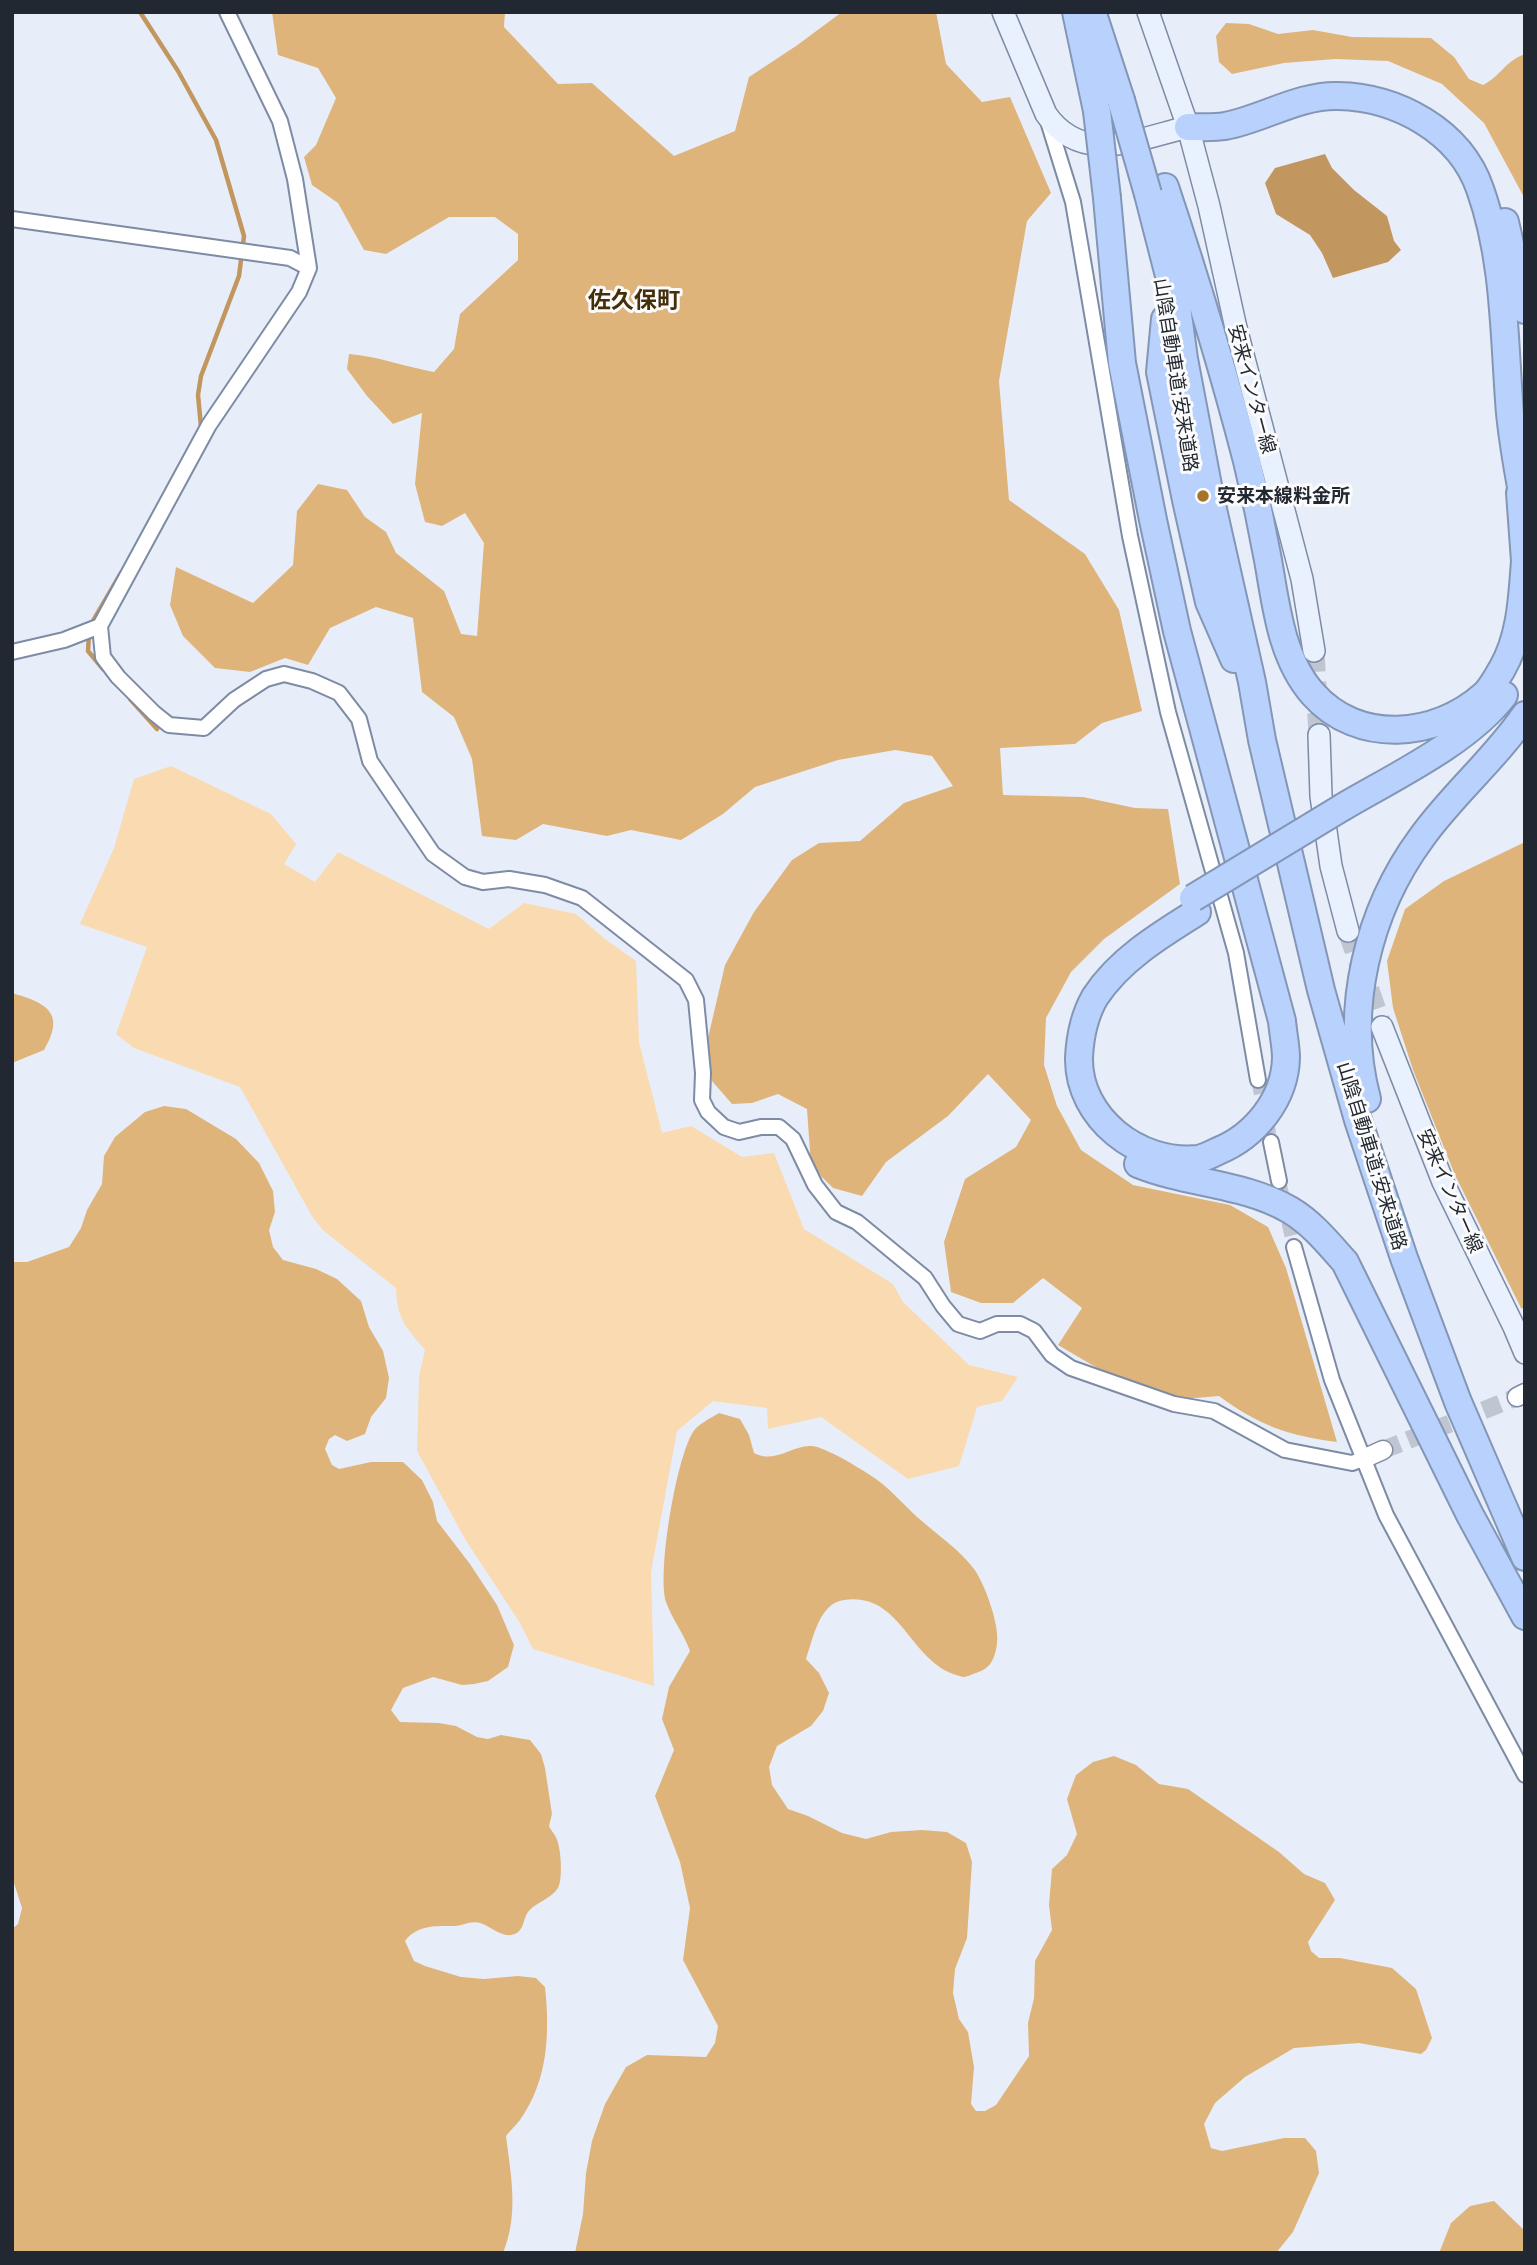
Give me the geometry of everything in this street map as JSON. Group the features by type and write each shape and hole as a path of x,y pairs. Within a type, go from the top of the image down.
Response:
{"highway":[{"path":"1076,12 1085,45 1116,102"},
{"path":"1084,12 1152,192 1185,248 1247,463 1277,616 1293,662 1313,694 1337,714 1371,729 1409,731 1442,722 1486,695 1503,667 1516,637 1525,561 1520,478"},
{"path":"1092,12 1116,102"},
{"path":"1100,12 1116,102 1107,198 1122,363 1177,631 1282,1021 1286,1059 1277,1096 1258,1125 1228,1147 1199,1159 1156,1155 1118,1137 1091,1106 1079,1072 1080,1032 1095,997 1124,964 1195,905"},
{"path":"1188,127 1289,89 1336,83 1376,87 1411,99 1447,122 1477,154 1493,183 1507,228 1525,310"},
{"path":"1188,127 1225,126 1303,101 1335,96 1373,99 1410,112 1440,132 1466,162 1475,179 1490,224 1505,328 1509,403 1525,510"},
{"name":"山陰自動車道;安来道路","path":"1152,192 1172,316"},
{"path":"1172,316 1160,372 1186,500 1209,602 1249,682"},
{"path":"1172,316 1194,355 1220,494 1243,596 1249,682"},
{"path":"1344,815 1456,739 1493,710 1515,680 1525,658"},
{"name":"山陰自動車道;安来道路","path":"1249,682 1321,990 1374,1168 1404,1258 1458,1402 1525,1557"},
{"path":"1525,689 1502,719 1468,746 1344,815 1195,905 1139,933 1088,984 1074,1012 1065,1043 1066,1080 1077,1105 1092,1132 1121,1156 1154,1170 1251,1193 1290,1210 1315,1229 1345,1262 1470,1514 1525,1615"},
{"path":"1374,1168 1377,1134 1365,1091 1359,1030 1363,978 1374,928 1393,881 1422,836 1525,715"}],"main road":[{"path":"1003,12 1046,114 1070,139 1089,145 1111,145 1188,127"},
{"name":"安来インター線","path":"1149,12 1188,127 1209,206 1236,328 1302,579 1314,651"},
{"path":"1319,735 1321,796 1331,866 1348,931"},
{"name":"安来インター線","path":"1382,1027 1443,1182 1525,1353"}],"street":[{"path":"227,12 280,121 295,178 310,268 299,292 209,425 100,626 103,657 118,677 169,725 204,728 234,700 265,679 285,674 312,681 339,694 359,719 370,761 433,854 465,877 483,882 509,879 545,885 582,898 686,981 696,1000 703,1073 702,1100 708,1112 724,1127 739,1132 761,1127 779,1127 793,1139 815,1185 836,1212 858,1222 925,1278 958,1324 980,1331 997,1324 1020,1324 1034,1331 1052,1355 1071,1368 1174,1404 1214,1411 1285,1450 1352,1463 1383,1450"},
{"path":"1046,114 1073,202 1128,523 1162,685 1236,953 1258,1080"},
{"path":"12,219 290,258 310,268"},
{"path":"12,652 64,640 100,626"},
{"path":"1270,1142 1279,1181"},
{"path":"1294,1247 1332,1380 1386,1515 1525,1775"}],"shaded area":[{"path":"272,12 505,12 504,27 558,84 592,83 674,156 735,131 749,77 842,12 936,12 946,64 982,102 1010,97 1051,193 1027,221 999,381 1009,500 1085,554 1119,610 1142,711 1102,723 1075,744 1000,748 1003,795 1083,797 1135,808 1168,809 1180,884 1104,939 1071,972 1046,1018 1044,1065 1057,1106 1081,1150 1133,1185 1230,1205 1268,1227 1286,1268 1337,1442 1275,1428 1247,1415 1219,1396 1183,1399 1099,1369 1058,1345 1082,1308 1043,1278 1013,1303 981,1303 951,1292 944,1242 965,1179 1016,1147 1031,1120 988,1074 948,1116 886,1162 862,1196 833,1188 811,1166 807,1109 778,1094 752,1103 732,1104 712,1081 708,1038 725,965 754,912 792,860 819,843 860,841 904,803 953,786 932,756 895,750 838,760 755,787 723,814 681,840 631,830 607,836 543,824 516,840 482,836 472,759 454,717 422,692 413,618 376,607 330,628 308,665 285,658 250,672 215,668 183,636 170,605 176,567 253,603 293,565 297,511 318,484 347,490 365,517 386,532 396,553 444,591 461,634 477,636 484,543 465,513 442,526 425,522 415,484 422,413 393,424 347,369 349,354 434,372 454,349 460,314 518,260 518,234 495,217 449,217 386,254 364,250 338,203 312,185 304,157 316,145 336,98 318,68 278,55"},
{"path":"1226,23 1249,24 1278,34 1313,30 1352,37 1431,38 1454,57 1469,79 1483,85 1525,54 1525,199 1484,123 1442,84 1388,61 1335,59 1284,63 1232,74 1219,62 1216,36"},
{"path":"1325,154 1332,168 1354,190 1387,216 1394,241 1401,250 1388,262 1333,278 1310,235 1276,214 1265,183 1275,168"},
{"path":"171,766 271,814 296,844 284,864 315,882 338,852 489,929 524,903 576,914 636,961 639,1042 662,1133 691,1126 742,1157 774,1153 804,1229 893,1284 903,1302 969,1365 1018,1377 1002,1401 977,1407 959,1466 908,1479 821,1417 768,1429 767,1408 713,1401 677,1431 651,1572 654,1686 533,1649 520,1623 465,1539 417,1451 419,1377 425,1350 401,1316 396,1288 324,1231 313,1218 240,1087 134,1048 116,1034 147,947 80,924 114,848 134,779"},
{"path":"1525,842 1525,1309 1521,1308 1455,1175 1413,1070 1393,1008 1387,961 1405,909 1444,881"},
{"path":"12,993 43,1006 53,1018 53,1027 44,1050 12,1063"},
{"path":"164,1106 186,1109 236,1139 259,1163 273,1191 275,1212 269,1230 273,1247 283,1260 316,1269 337,1279 361,1301 369,1327 383,1351 389,1378 386,1398 371,1417 365,1434 347,1441 335,1435 329,1439 325,1449 332,1465 339,1469 371,1462 403,1462 422,1480 433,1502 437,1521 497,1605 514,1645 508,1667 488,1681 462,1685 433,1677 403,1688 391,1710 400,1722 456,1726 477,1737 488,1739 501,1735 530,1740 541,1754 545,1768 552,1814 549,1826 556,1838 560,1857 561,1878 555,1892 528,1912 522,1927 515,1934 506,1935 473,1922 427,1928 415,1932 405,1941 414,1961 425,1966 461,1977 536,1978 545,1987 547,2039 542,2073 529,2105 506,2136 512,2209 503,2253 12,2253 12,1929 18,1924 22,1908 12,1877 12,1262 27,1262 69,1247 102,1184 104,1156 115,1137 145,1112"},
{"path":"719,1413 740,1419 749,1435 754,1453 763,1456 780,1455 811,1446 841,1458 876,1479 963,1556 974,1569 987,1595 996,1627 997,1644 994,1656 984,1670 964,1677 938,1666 891,1615 878,1606 863,1600 844,1600 828,1608 818,1623 806,1659 819,1673 829,1693 823,1711 811,1726 777,1746 769,1767 772,1785 788,1809 842,1833 866,1839 891,1832 947,1832 966,1843 972,1862 967,1938 955,1969 953,1993 959,2019 968,2032 974,2067 971,2104 976,2111 985,2111 996,2105 1029,2056 1028,2023 1034,1998 1035,1961 1052,1930 1049,1905 1052,1869 1067,1855 1077,1834 1067,1799 1076,1775 1093,1762 1114,1756 1136,1765 1159,1784 1188,1789 1279,1852 1304,1874 1325,1883 1335,1900 1308,1942 1311,1951 1319,1958 1340,1958 1392,1968 1416,1989 1432,2038 1421,2054 1359,2043 1294,2048 1245,2077 1215,2103 1204,2124 1211,2148 1222,2151 1284,2138 1305,2138 1316,2151 1319,2173 1293,2232 1276,2253 575,2253 592,2141 605,2104 626,2067 647,2055 706,2057 715,2043 718,2026 683,1960 690,1908 680,1862 655,1796 674,1750 662,1719 669,1687 690,1651 666,1602 664,1567 670,1516 680,1466 693,1432"},
{"path":"1494,2201 1525,2231 1525,2253 1439,2253 1451,2223 1470,2206"}],"waterway":[{"path":"140,12 178,71 216,140 244,236 239,276 201,376 198,395 201,427"},
{"path":"90,626 121,573"},
{"path":"89,634 88,651 103,669"},
{"path":"130,699 157,729"}],"tunnel":[{"path":"1314,651 1319,735"},
{"path":"1348,931 1382,1027"},
{"path":"1258,1080 1271,1142"},
{"path":"1279,1181 1294,1247"},
{"path":"1383,1450 1517,1397"}],"place":[{"name":"安来本線料金所","path":"1203,496"}],"district":[{"name":"佐久保町","path":"634,300"}]}
